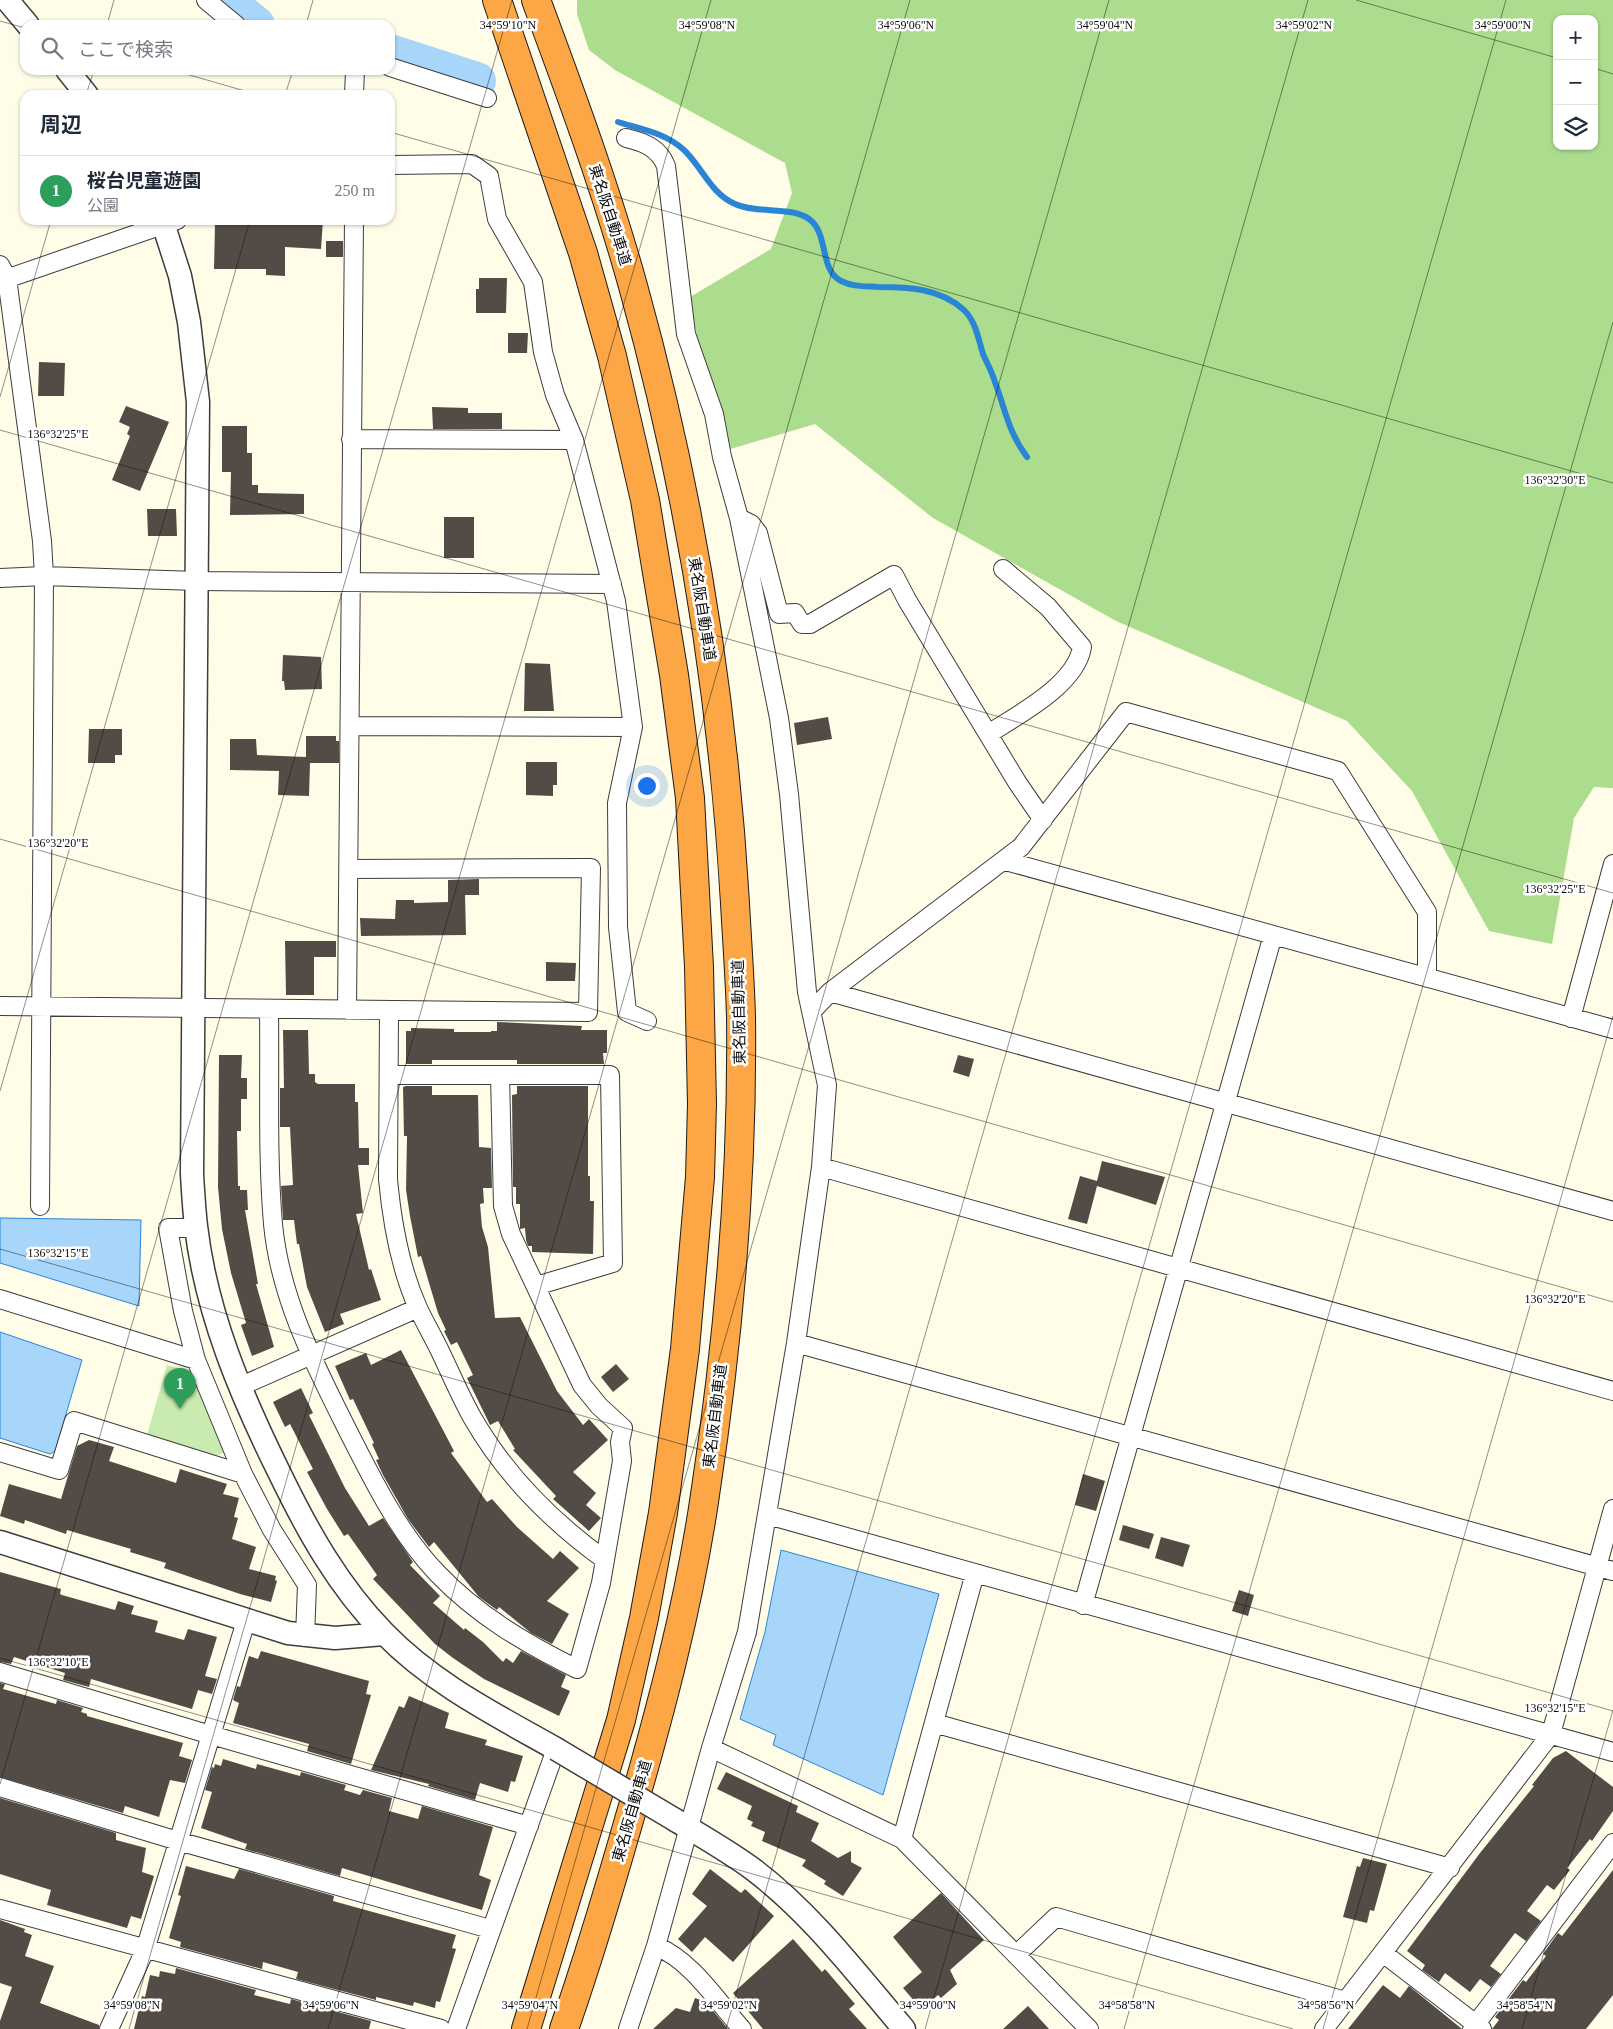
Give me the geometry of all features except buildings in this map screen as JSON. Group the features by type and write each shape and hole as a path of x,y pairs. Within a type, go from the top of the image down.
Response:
{"highway":[{"path":"497,0 583,253 612,356 645,500 674,675 690,798 699,967 702,1104 700,1177 685,1349 663,1513 644,1618 621,1720 526,2029"},
{"name":"東名阪自動車道","path":"536,0 575,107 632,285 686,505 722,738 732,858 741,1013 740,1109 734,1228 723,1354 705,1499 682,1615 657,1725 584,1971 564,2029"}],"street":[{"path":"7,0 24,20"},
{"path":"206,0 230,20"},
{"path":"395,69 486,98"},
{"path":"71,75 83,90"},
{"path":"354,90 355,75"},
{"path":"626,138 653,147 662,155 666,166 686,334 714,414 722,457 739,518 779,718 789,794 807,992 827,1085 821,1167 796,1343 747,1632 712,1748 683,1824 656,1946 628,2029"},
{"path":"395,165 472,164 489,176 497,219 533,282 543,352 555,395 574,440 612,584 633,727 618,803 618,927 627,1012 647,1021"},
{"path":"40,1206 44,576 42,541 2,275 155,225"},
{"path":"168,225 189,322 196,369 198,402 192,1174 196,1228 220,1333 239,1386 302,1519 329,1567 384,1634 432,1674 467,1698 683,1824 755,1870 798,1909 822,1934 904,2029"},
{"path":"347,1010 354,225"},
{"path":"351,439 574,440"},
{"path":"739,518 751,524 758,533 779,614 795,613 802,624 810,624 894,575 907,600 988,734 1043,820"},
{"path":"988,734 1028,709 1070,674 1082,647 1048,607 1003,569"},
{"path":"0,578 44,576 197,581 612,584"},
{"path":"812,1011 830,992 1006,861 1021,847 1126,712 1338,771 1427,912 1428,952 1426,978"},
{"path":"350,726 633,727"},
{"path":"1006,861 1613,1029"},
{"path":"1571,1018 1613,864"},
{"path":"0,1006 388,1012 588,1012 592,868 349,869"},
{"path":"1083,1605 1272,935"},
{"path":"830,992 1613,1211"},
{"path":"269,1010 273,1225 289,1297 310,1356 376,1486 406,1534 436,1573 498,1625 522,1641 578,1669 601,1583 622,1461 623,1428 599,1406 582,1385 511,1234 503,1206 500,1075"},
{"path":"388,1012 388,1180 390,1207 404,1272 418,1308 472,1416 506,1469 534,1500 580,1542 605,1560"},
{"path":"389,1075 610,1075 613,1263 536,1286"},
{"path":"821,1167 1178,1270 1613,1391"},
{"path":"196,1228 168,1228 183,1311 196,1360 243,1474 272,1530 307,1585 305,1637"},
{"path":"0,1299 196,1360"},
{"path":"239,1386 418,1308"},
{"path":"796,1343 1605,1569"},
{"path":"0,1452 59,1470 74,1421 243,1474"},
{"path":"1324,2029 1450,1868 1551,1734 1605,1569 1613,1510"},
{"path":"768,1516 1613,1752"},
{"path":"0,1542 246,1621 305,1637 335,1638 384,1634"},
{"path":"902,1839 975,1573"},
{"path":"109,2029 145,1950 246,1621"},
{"path":"0,1672 211,1735 529,1826"},
{"path":"934,1723 1450,1868"},
{"path":"712,1748 902,1839 1089,2029"},
{"path":"456,2029 490,1929 556,1749"},
{"path":"0,1787 178,1841 490,1929"},
{"path":"1383,1953 1477,2027 1613,1843"},
{"path":"0,1909 441,2029"},
{"path":"1016,1955 1056,1917 1345,2001"},
{"path":"656,1946 671,1952 686,1964 742,2029"}],"green space":[{"path":"577,0 1613,0 1613,788 1594,787 1574,818 1552,944 1489,931 1412,791 1347,721 1116,621 933,518 815,424 717,453 690,297 771,249 792,193 785,163 615,70 589,50 577,14"},
{"path":"167,1365 183,1370 196,1384 225,1452 216,1456 147,1435"}],"water":[{"path":"0,1218 141,1220 139,1306 0,1263"},
{"path":"0,1332 82,1360 55,1451 50,1454 0,1438"},
{"path":"781,1550 939,1594 883,1795 773,1745 776,1735 740,1719 765,1632"}],"waterway":[{"path":"225,0 250,20"},
{"path":"395,55 477,81"},
{"path":"618,122 653,132 677,144 690,157 719,194 727,200 744,207 783,211 802,215 809,219 819,233 830,269 834,276 841,281 859,286 923,290 945,297 964,310 974,325 1011,430 1027,457"}],"place":[{"name":"桜台児童遊園","path":"180,1409"}]}
